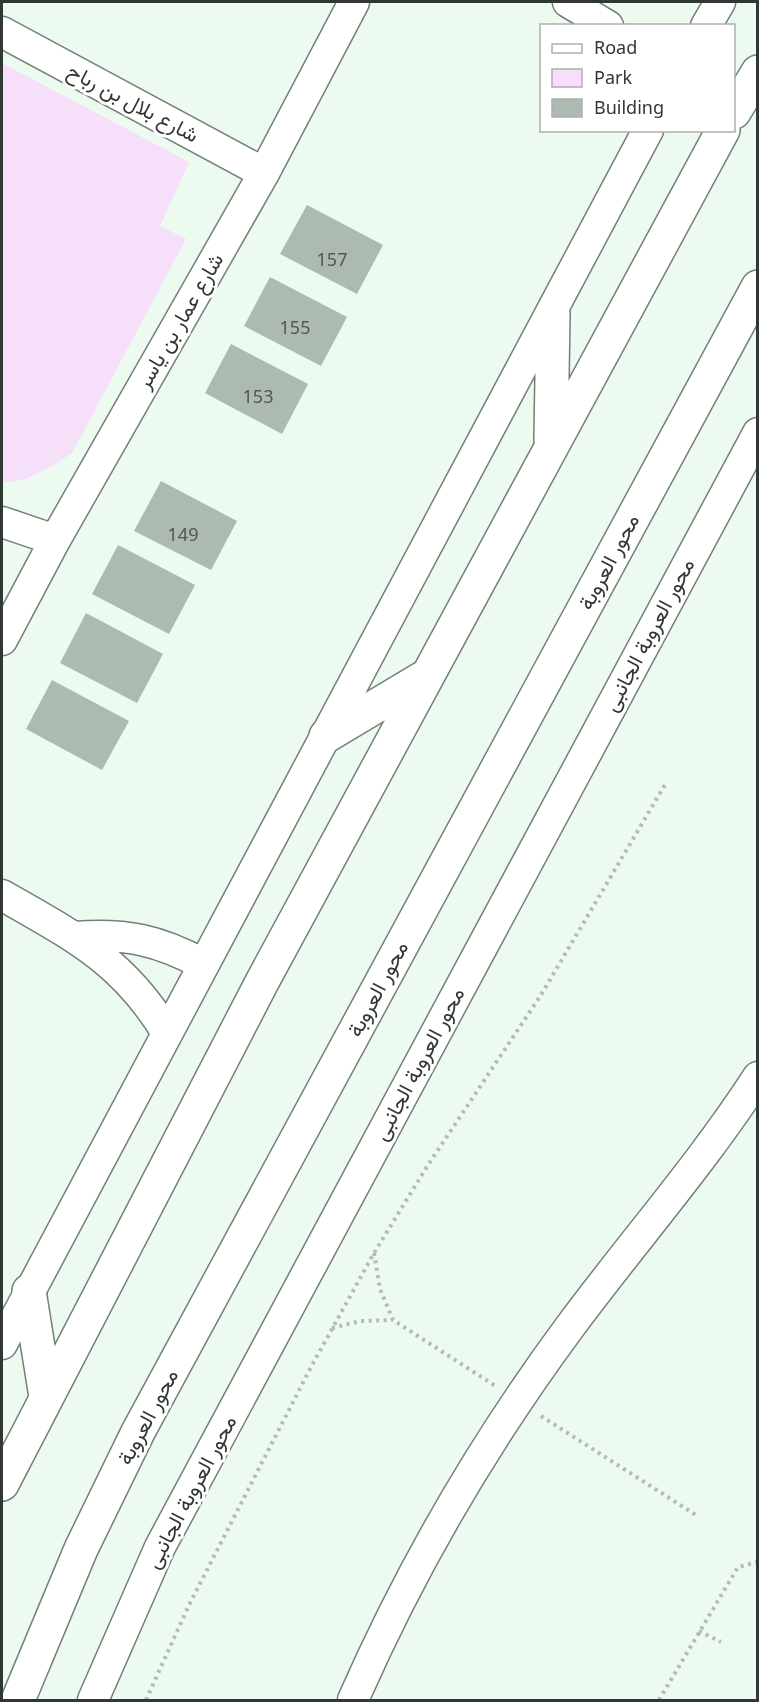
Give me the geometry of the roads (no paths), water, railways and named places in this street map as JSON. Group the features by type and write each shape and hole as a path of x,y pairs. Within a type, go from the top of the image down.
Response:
{"main road":[{"path":"735,110 758,72"},
{"path":"2,1485 262,982 722,132"},
{"name":"محور العروبة","path":"18,1701 81,1549 138,1432 758,287"},
{"path":"551,446 553,313"},
{"path":"326,736 425,677"},
{"path":"29,1291 46,1397"}],"street":[{"name":"شارع عمار بن ياسر","path":"2,640 55,540 264,173 354,2"},
{"path":"567,2 605,24"},
{"path":"707,24 720,2"},
{"name":"شارع بلال بن رباح","path":"2,32 264,173"},
{"path":"2,1344 203,964 553,313 647,132"},
{"name":"محور العروبة الجانبى","path":"93,1701 160,1547 758,433"},
{"path":"2,522 55,540"},
{"path":"2,895 97,951 137,988 167,1033"},
{"path":"75,937 108,934 142,938 173,948 203,964"},
{"path":"353,1701 410,1584 472,1473 568,1329 687,1177 758,1077"}]}
